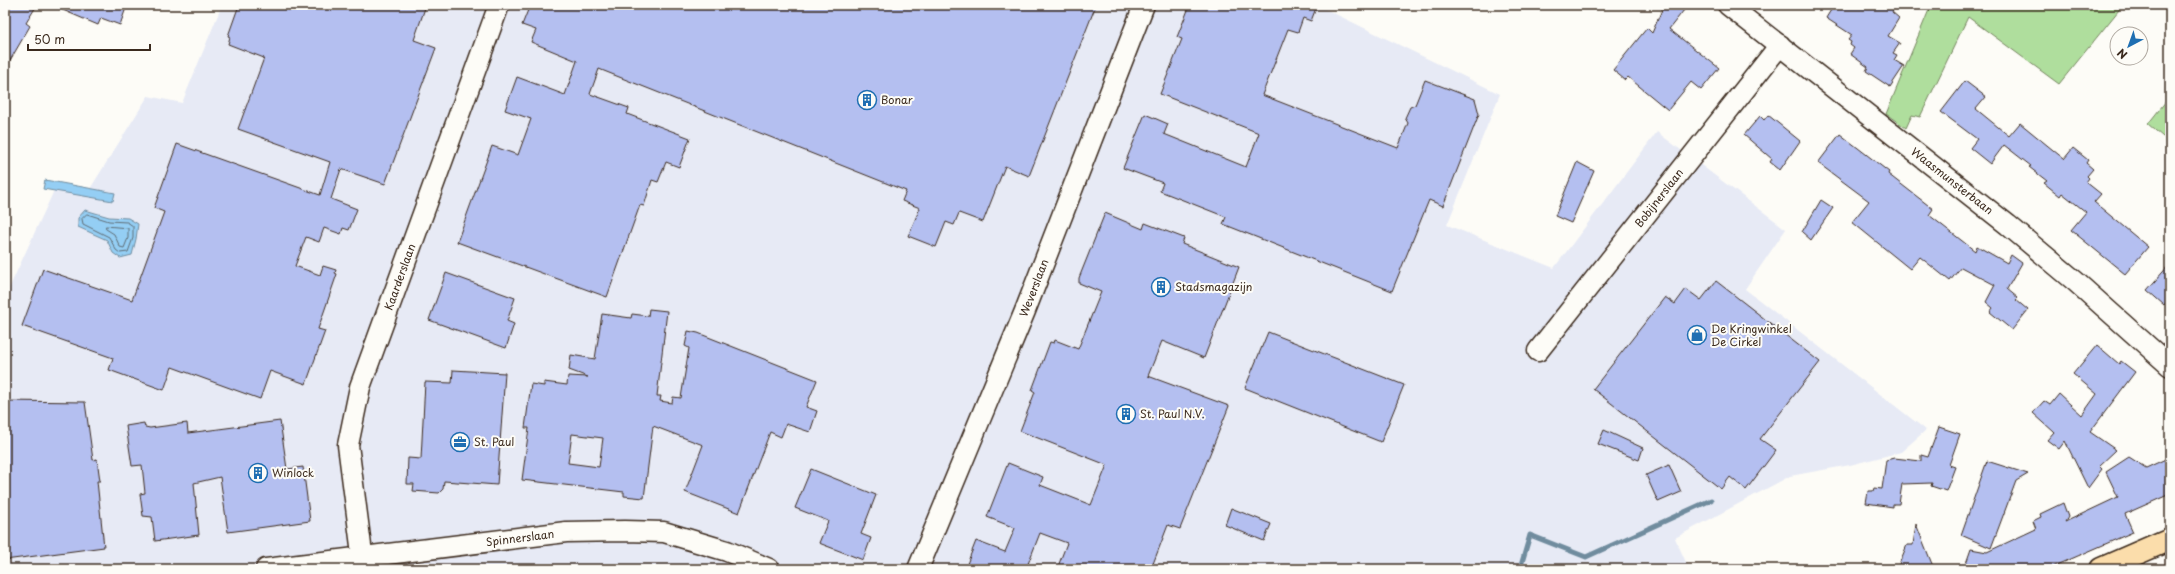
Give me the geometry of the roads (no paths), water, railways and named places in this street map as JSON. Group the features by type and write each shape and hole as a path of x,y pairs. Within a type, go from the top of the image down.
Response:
{"main road":[{"path":"2101,569 2170,539"}],"street":[{"name":"Kaarderslaan","path":"363,563 348,445 360,387 499,5"},
{"name":"Weverslaan","path":"918,569 1025,311 1144,5"},
{"name":"Waasmunsterbaan","path":"1728,5 2008,225 2075,281 2170,366"},
{"name":"Bobijnerslaan","path":"1538,351 1780,45"},
{"name":"Spinnerslaan","path":"266,569 363,563 566,532 625,531 664,532 727,551 769,569"}],"water":[{"path":"45,180 115,193 113,201 43,189"},
{"path":"85,210 109,217 128,218 138,224 132,255 120,258 113,253 107,240 78,227 78,218"}],"waterway":[{"path":"1520,569 1530,535 1586,557 1711,500"}],"place":[{"name":"Bonar","path":"867,100"},
{"name":"Stadsmagazijn","path":"1161,287"},
{"name":"De Kringwinkel De Cirkel","path":"1697,335"},
{"name":"St. Paul N.V.","path":"1126,414"},
{"name":"St. Paul","path":"460,442"},
{"name":"Winlock","path":"258,473"}]}
